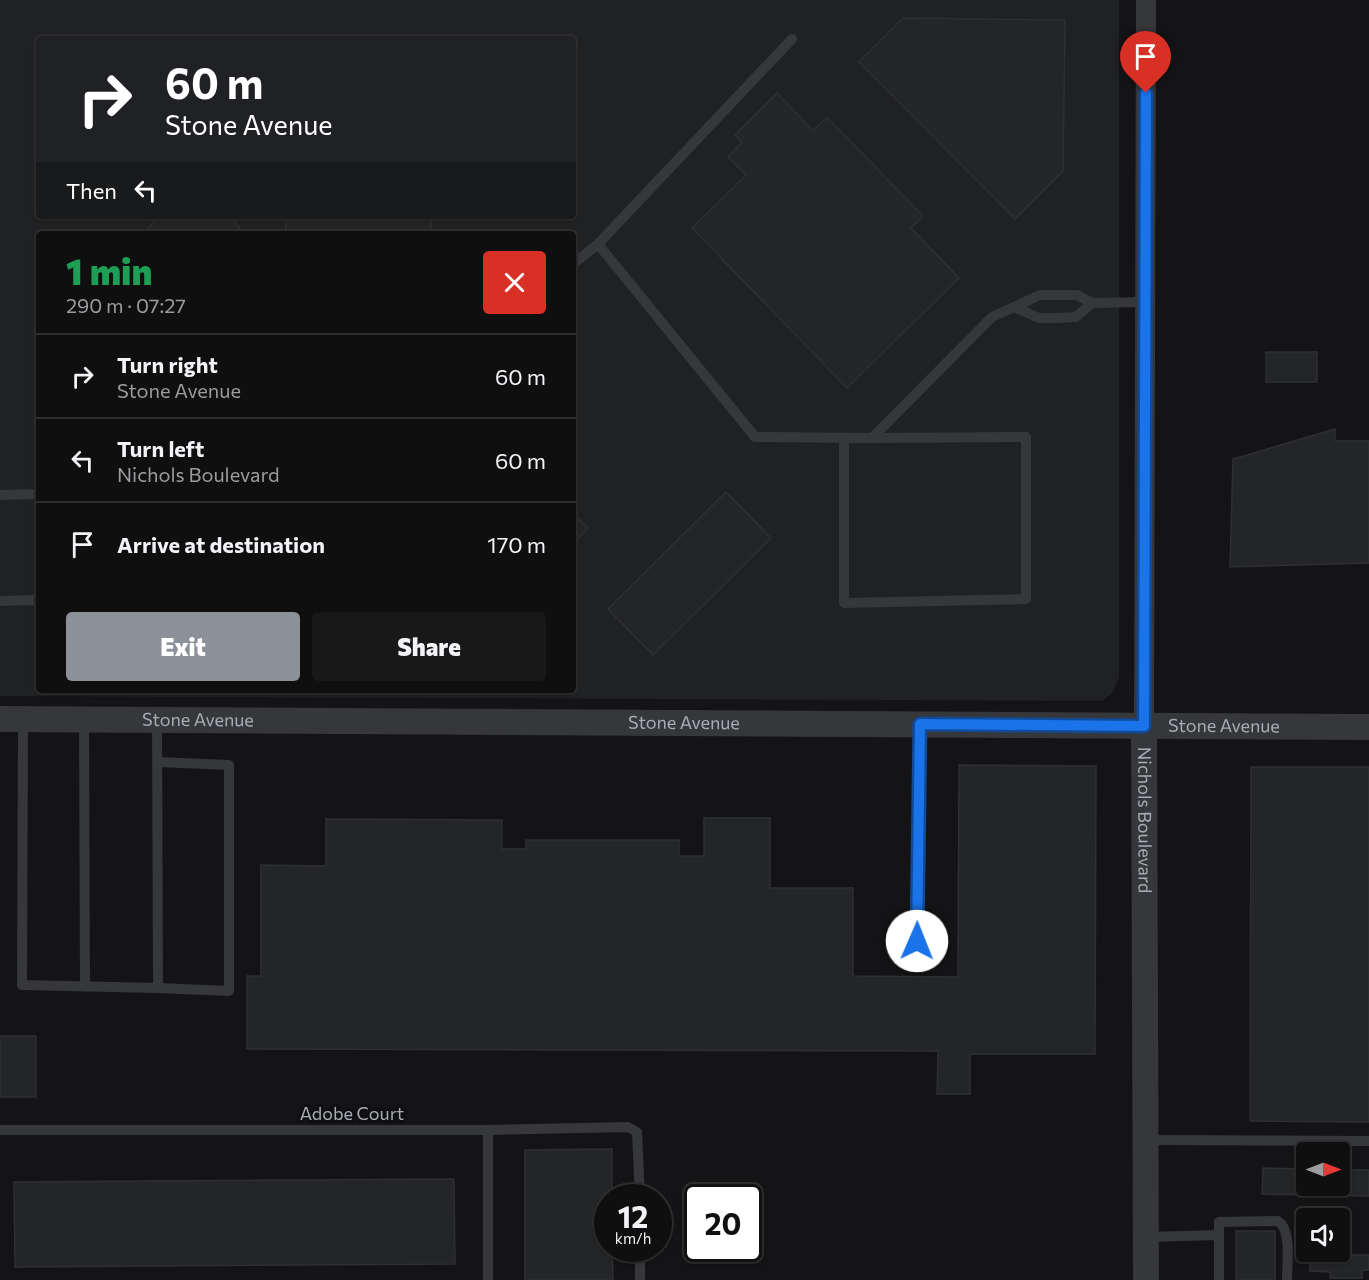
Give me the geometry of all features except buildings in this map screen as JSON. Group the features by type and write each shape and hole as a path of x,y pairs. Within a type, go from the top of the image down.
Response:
{"street":[{"name":"Nichols Boulevard","path":"1146,0 1144,726 1146,1280"},
{"name":"Stone Avenue","path":"11,719 1369,727"}],"lane":[{"path":"576,262 598,244 792,39"},
{"path":"598,244 756,437 1026,437 1026,600 844,603 843,438"},
{"path":"872,438 992,317 1040,295 1077,295 1092,303 1145,302"},
{"path":"1014,307 1039,318 1059,318 1076,317 1092,303"},
{"path":"0,495 36,494"},
{"path":"0,601 36,600"},
{"path":"11,719 22,985 229,991 229,765 158,762"},
{"path":"84,720 85,987"},
{"path":"157,720 158,988"},
{"path":"917,941 920,724"},
{"name":"Adobe Court","path":"0,1130 488,1130 628,1127 637,1132 639,1184"},
{"path":"488,1130 488,1280"},
{"path":"1145,1140 1369,1141"},
{"path":"1219,1280 1219,1222 1278,1221 1284,1224 1287,1233 1287,1280"},
{"path":"1146,1237 1219,1235"},
{"path":"640,1262 640,1280"}],"shaded area":[{"path":"0,0 1119,0 1119,678 1112,693 1102,701 0,696"}],"route":[{"path":"917,941 920,724 1144,726 1146,93"}]}
